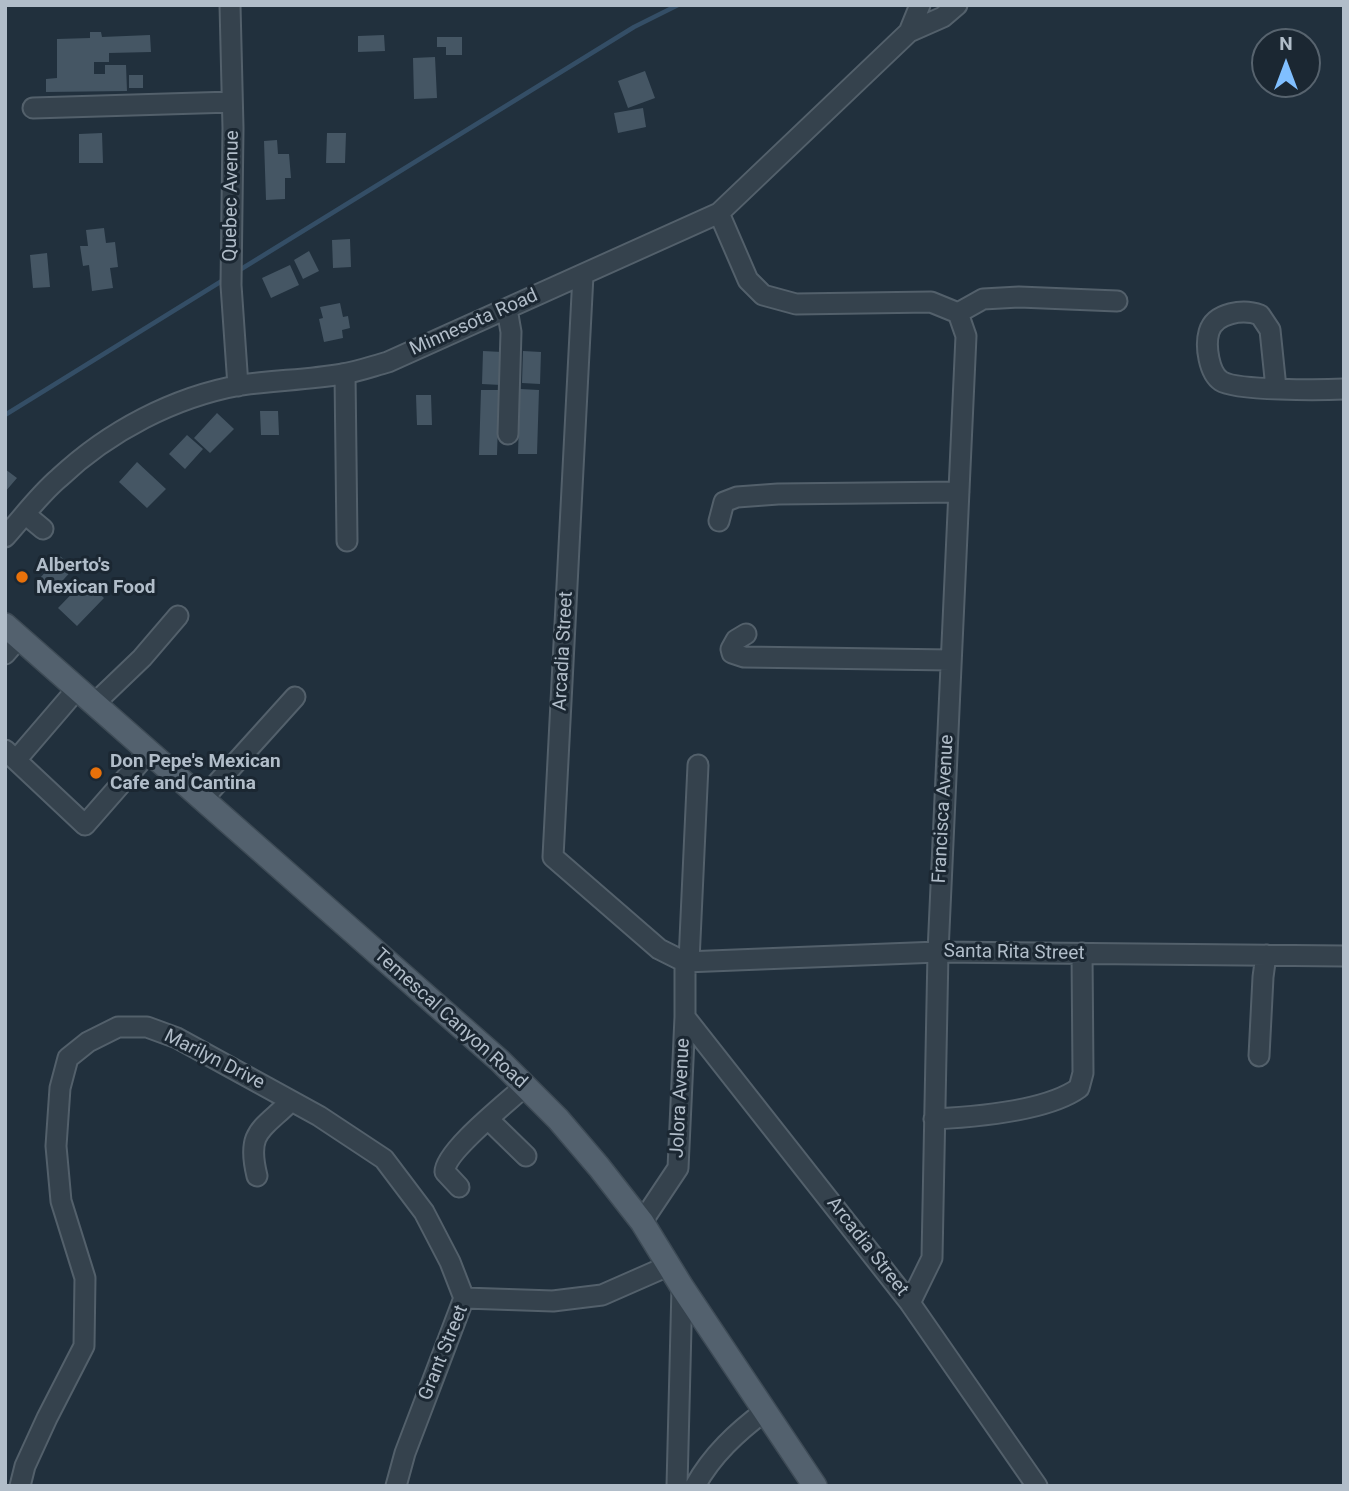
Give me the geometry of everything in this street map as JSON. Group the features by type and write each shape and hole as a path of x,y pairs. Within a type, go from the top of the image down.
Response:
{"main road":[{"name":"Temescal Canyon Road","path":"10,639 77,689 500,1061 558,1119 642,1222 668,1266 815,1486"}],"street":[{"name":"Quebec Avenue","path":"230,5 231,285 238,386"},
{"name":"Minnesota Road","path":"909,32 920,5"},
{"name":"Minnesota Road","path":"5,537 57,478 128,425 183,402 238,386 288,378 345,374 388,362 719,213 909,32 943,17 957,5"},
{"path":"33,107 232,102"},
{"path":"719,213 748,280 763,295 796,304 931,302 958,313 983,299 1019,297 1117,301"},
{"name":"Arcadia Street","path":"583,275 553,857 659,949 687,961"},
{"path":"507,309 511,332 508,434"},
{"path":"1276,388 1270,330 1260,315 1241,311 1230,313 1216,322 1209,331 1209,365 1218,380 1229,386 1276,388 1344,389"},
{"name":"Francisca Avenue","path":"911,1303 932,1258 938,952 966,336 958,313"},
{"path":"345,374 347,541"},
{"path":"719,522 724,502 737,497 959,492"},
{"path":"25,514 43,529"},
{"path":"94,704 142,657 178,616"},
{"path":"746,635 736,640 731,649 732,653 744,657 951,660"},
{"path":"77,689 11,755 85,825 148,753"},
{"path":"202,800 295,697"},
{"name":"Jolora Avenue","path":"642,1222 678,1168 698,765"},
{"name":"Santa Rita Street","path":"687,961 938,952 1344,956"},
{"path":"934,1119 983,1115 1052,1102 1079,1088 1083,1073 1082,953"},
{"path":"1259,1056 1266,955"},
{"name":"Arcadia Street","path":"685,1017 911,1303 1037,1486"},
{"name":"Marilyn Drive","path":"20,1486 25,1466 83,1346 85,1278 61,1201 56,1146 60,1088 68,1058 88,1041 118,1027 147,1027 177,1038 291,1101 384,1159 424,1212 450,1262 464,1298"},
{"path":"459,1187 445,1172 445,1166 455,1150 525,1086"},
{"path":"257,1176 252,1147 256,1135 291,1101"},
{"path":"489,1120 526,1156"},
{"name":"Grant Street","path":"396,1486 405,1453 464,1298 553,1301 603,1295 668,1266"},
{"path":"677,1486 682,1287"},
{"path":"695,1486 705,1469 738,1431 765,1411"}],"building":[{"path":"90,32 101,32 102,37 150,35 151,52 109,53 109,62 94,62 94,74 105,74 105,65 126,65 127,91 46,92 46,79 57,78 57,39 90,38"},
{"path":"384,35 385,51 358,52 358,36"},
{"path":"437,37 462,37 462,55 446,55 446,47 437,47"},
{"path":"435,57 437,98 414,99 413,58"},
{"path":"645,71 655,98 628,108 618,81"},
{"path":"129,75 143,75 143,88 129,88"},
{"path":"643,108 646,127 618,133 614,113"},
{"path":"102,133 103,163 79,163 79,134"},
{"path":"327,133 346,133 345,163 326,163"},
{"path":"277,140 278,154 289,154 291,178 285,178 285,199 266,200 264,141"},
{"path":"104,228 106,243 115,242 118,267 110,268 113,288 92,291 89,265 83,266 80,246 88,246 86,230"},
{"path":"350,239 351,267 333,268 332,240"},
{"path":"309,251 319,271 303,279 294,260"},
{"path":"47,253 50,287 33,288 30,255"},
{"path":"290,265 299,285 271,298 262,278"},
{"path":"340,303 343,317 348,316 350,328 342,330 343,338 324,342 319,319 323,318 320,307"},
{"path":"483,351 502,352 501,385 482,384"},
{"path":"523,351 541,352 540,384 522,383"},
{"path":"520,389 539,390 537,454 518,454"},
{"path":"481,390 499,390 497,455 479,455"},
{"path":"416,395 431,395 432,425 417,425"},
{"path":"260,411 278,411 279,435 261,435"},
{"path":"217,413 234,429 210,453 194,438"},
{"path":"187,435 203,449 185,469 169,454"},
{"path":"137,462 166,489 147,508 119,482"},
{"path":"5,469 17,478 5,492"},
{"path":"60,556 74,568 54,590 40,578"},
{"path":"85,580 104,598 77,626 58,608"}],"waterway":[{"path":"238,271 634,27 678,5"},
{"path":"5,415 225,279"}],"place":[{"name":"Alberto's Mexican Food","path":"22,577"},
{"name":"Don Pepe's Mexican Cafe and Cantina","path":"96,773"}]}
